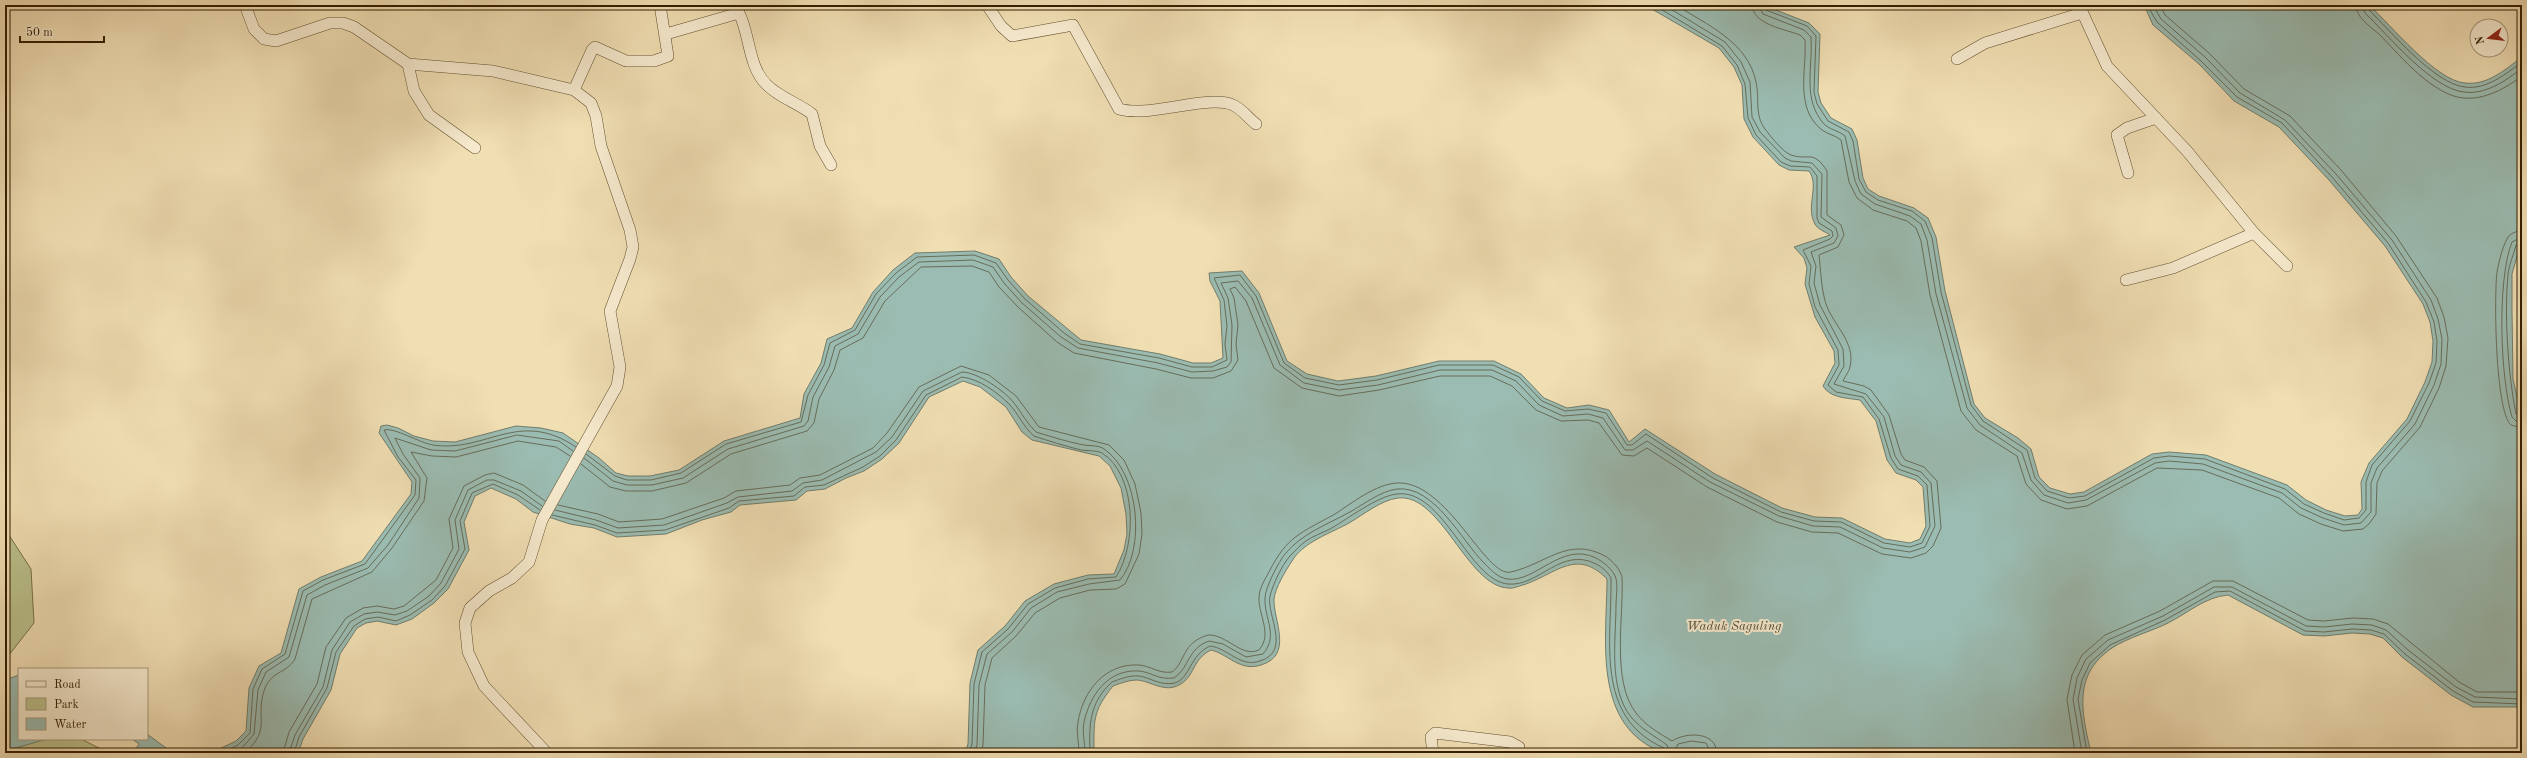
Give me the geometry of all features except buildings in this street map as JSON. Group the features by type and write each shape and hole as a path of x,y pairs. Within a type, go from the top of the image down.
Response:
{"street":[{"path":"245,5 254,29 264,40 276,41 330,23 343,23 354,26 408,64 493,71 574,90 590,103 596,116 601,146 630,230 632,247 630,259 610,311 620,366 615,392 577,455 542,520 529,562 512,578 489,591 470,608 465,623 465,640 468,652 484,686 547,753"},
{"path":"574,90 593,48 597,47 626,61 654,61 668,56 666,34 660,5"},
{"path":"987,5 1001,26 1012,36 1073,25 1119,109 1156,111 1211,103 1232,104 1256,124"},
{"path":"1957,59 1985,43 2080,9 2108,66 2187,151 2254,233 2287,266"},
{"path":"666,34 739,13 746,43 766,84 783,99 812,114 820,146 831,164"},
{"path":"408,64 414,91 429,115 475,148"},
{"path":"2128,172 2117,135 2127,128 2156,118"},
{"path":"2126,280 2173,268 2254,233"},
{"path":"1433,753 1430,737 1435,733 1510,742 1519,747 1519,753"}],"green space":[{"path":"5,529 31,569 34,623 5,660"},
{"path":"22,740 83,740 109,753 19,753"}],"water":[{"name":"Waduk Saguling","path":"1645,5 1763,5 1809,23 1820,34 1818,92 1821,103 1831,118 1852,129 1857,140 1863,178 1868,189 1879,196 1914,208 1928,218 1936,237 1945,291 1974,404 1985,418 2018,438 2031,449 2039,477 2050,488 2070,494 2084,492 2152,454 2169,452 2206,455 2287,485 2306,500 2326,510 2345,516 2358,515 2362,509 2361,482 2369,463 2407,419 2425,382 2432,362 2433,341 2430,322 2423,304 2385,246 2329,180 2279,127 2234,101 2199,64 2153,25 2144,5 2369,5 2414,51 2428,63 2453,80 2465,83 2481,82 2496,76 2522,57 2522,239 2512,274 2512,311 2513,379 2522,419 2522,707 2473,707 2451,695 2402,657 2383,638 2370,634 2352,633 2324,636 2303,635 2228,595 2220,596 2204,602 2168,623 2125,641 2112,648 2099,659 2091,670 2085,683 2083,696 2085,724 2091,753 1705,753 1696,750 1662,752 1636,737 1622,719 1613,698 1608,675 1606,651 1607,579 1596,570 1585,565 1575,564 1565,566 1535,581 1514,588 1508,588 1493,583 1480,572 1428,510 1413,500 1398,498 1379,505 1349,523 1326,534 1310,543 1297,554 1284,574 1274,599 1280,636 1277,653 1271,660 1254,667 1247,666 1234,662 1211,650 1200,658 1184,682 1174,687 1168,688 1137,680 1128,681 1113,686 1101,703 1096,717 1094,725 1094,753 965,753 968,744 970,683 978,650 1005,626 1025,601 1054,584 1088,575 1114,574 1124,550 1127,534 1126,514 1121,488 1110,466 1099,456 1032,440 1022,432 1006,407 980,387 963,381 929,397 899,443 882,459 864,471 825,489 807,491 796,500 740,505 731,512 702,520 666,534 617,537 594,528 570,524 533,512 516,499 491,488 475,496 464,522 469,550 448,589 434,603 412,619 396,625 377,621 366,623 357,628 340,654 331,690 303,739 298,753 211,753 236,741 246,731 249,688 259,666 281,653 299,589 321,577 362,561 411,494 412,482 379,433 381,426 387,425 398,428 414,436 433,441 455,442 516,426 541,428 563,433 599,458 616,473 628,476 650,476 679,470 724,441 800,418 804,394 821,363 827,339 852,328 873,292 893,270 915,253 975,251 999,259 1011,277 1028,296 1081,340 1160,354 1193,363 1211,363 1223,358 1220,301 1210,281 1209,273 1242,271 1259,293 1287,361 1307,374 1338,381 1376,376 1439,361 1494,361 1521,374 1544,398 1567,408 1589,405 1609,410 1629,442 1645,429 1715,474 1782,508 1815,517 1842,518 1885,539 1910,543 1920,539 1926,526 1923,487 1916,480 1896,473 1887,460 1876,421 1860,400 1834,395 1823,386 1835,363 1834,351 1815,317 1805,284 1807,268 1804,258 1794,247 1830,235 1815,224 1812,217 1813,183 1809,171 1789,170 1779,165 1753,137 1744,119 1742,85 1734,67 1719,48"},
{"path":"18,675 18,740 44,740 5,751 5,680"},
{"path":"148,735 173,753 133,753 139,744 133,740 148,740"}]}
